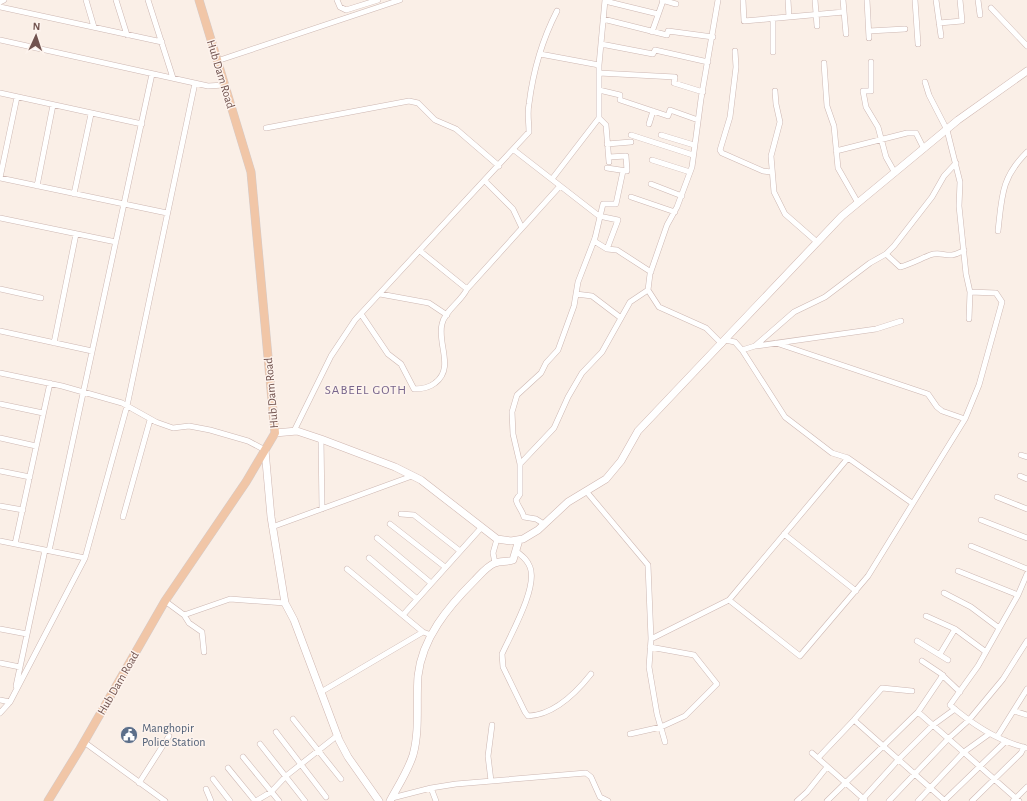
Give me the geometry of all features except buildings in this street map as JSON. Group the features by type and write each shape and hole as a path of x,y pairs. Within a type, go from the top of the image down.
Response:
{"main road":[{"name":"Hub Dam Road","path":"48,801 84,742 165,601 246,482 275,433 251,172 199,0"}],"street":[{"path":"0,2 4,0"},
{"path":"86,0 94,27"},
{"path":"116,0 127,34"},
{"path":"148,0 174,78"},
{"path":"338,0 340,7 346,10 378,0"},
{"path":"217,61 400,0"},
{"path":"552,179 599,118 599,65 605,0 658,14"},
{"path":"652,32 663,0 676,4"},
{"path":"718,0 690,172 682,196 667,226 651,272 648,290 659,307 706,328 723,342 735,342 742,350 785,417 832,453 848,458 912,503"},
{"path":"743,0 744,21 844,12"},
{"path":"788,0 789,16"},
{"path":"815,0 817,26"},
{"path":"843,0 846,34"},
{"path":"867,0 869,38"},
{"path":"915,0 918,44"},
{"path":"936,0 940,36"},
{"path":"939,22 962,21 960,0"},
{"path":"978,0 980,15"},
{"path":"0,7 162,42"},
{"path":"992,8 1027,46"},
{"path":"294,431 331,356 355,320 514,150 529,132 529,104 540,54 548,29 557,11"},
{"path":"773,18 773,52"},
{"path":"603,19 667,35 668,30 712,38"},
{"path":"869,31 905,29"},
{"path":"0,40 208,86 224,85"},
{"path":"601,44 654,54 655,50 708,62"},
{"path":"735,51 736,67 730,117 720,150 722,154 763,171 771,172"},
{"path":"540,54 599,65"},
{"path":"871,62 871,90 864,91 865,103 878,127 880,140 886,157 895,173"},
{"path":"824,64 826,106 828,114 833,122 839,173 858,203"},
{"path":"275,433 294,431 321,439 396,468 421,480 497,539 511,541 519,540 538,530 568,502 606,478 621,461 638,432 842,216 947,130 1027,71"},
{"path":"599,73 675,77 674,83 702,92"},
{"path":"14,693 83,392 152,74"},
{"path":"925,82 929,95 947,130 960,182 959,206 966,274 970,292 969,319"},
{"path":"0,713 10,702 86,558 127,406 195,83"},
{"path":"599,90 620,95 620,100 668,116 670,110 698,120"},
{"path":"775,91 780,122 771,156 771,172 774,192 781,209 817,242"},
{"path":"0,93 142,124"},
{"path":"17,97 0,178 168,213"},
{"path":"266,128 409,101 418,103 435,120 456,129 499,166"},
{"path":"38,186 54,105"},
{"path":"649,124 653,111"},
{"path":"74,194 92,114"},
{"path":"599,118 606,125 609,160 626,156 627,172 607,168"},
{"path":"836,151 913,132 918,135 924,149"},
{"path":"631,135 693,155"},
{"path":"661,135 694,145"},
{"path":"607,144 631,142"},
{"path":"514,150 599,216 618,220 607,249"},
{"path":"998,230 1004,185 1011,171 1027,152"},
{"path":"652,160 690,172"},
{"path":"755,346 794,312 824,296 870,263 886,254 894,246 932,197 944,176 956,163"},
{"path":"544,524 536,519 524,516 516,500 520,494 521,485 520,464 512,422 512,412 517,395 541,373 546,363 558,350 574,306 578,282 594,241 603,204 616,204 623,171"},
{"path":"485,181 513,209 522,228"},
{"path":"651,184 682,196"},
{"path":"361,314 388,354 401,364 414,389 422,389 432,386 439,380 444,370 441,334 442,323 447,315 463,296 466,289 560,186"},
{"path":"631,197 674,212"},
{"path":"0,218 116,242"},
{"path":"54,343 76,234"},
{"path":"594,241 607,249 617,250 651,272"},
{"path":"886,254 900,266 931,255 954,256 964,250"},
{"path":"420,251 466,289"},
{"path":"0,289 41,298"},
{"path":"520,464 554,428 568,397 579,379 602,352 630,302 648,290"},
{"path":"729,600 800,656 868,576 965,419 979,384 1002,302 996,293 970,292"},
{"path":"380,294 428,303 447,315"},
{"path":"576,294 592,296 621,318"},
{"path":"742,350 755,346 876,329 901,321"},
{"path":"0,331 92,351"},
{"path":"776,343 928,394 937,408 965,419"},
{"path":"0,373 50,383 122,403 150,420 173,428 190,426 210,430 248,441 265,450 272,527 285,603 294,620 348,758 379,801"},
{"path":"16,544 50,383"},
{"path":"0,404 43,413"},
{"path":"123,517 150,420"},
{"path":"0,438 36,446"},
{"path":"321,439 322,509"},
{"path":"650,639 729,600 848,458"},
{"path":"0,471 30,477"},
{"path":"272,527 412,476"},
{"path":"1020,476 1027,479"},
{"path":"586,491 648,565 650,639 649,667 665,742"},
{"path":"997,497 1027,509"},
{"path":"0,506 23,510"},
{"path":"401,514 414,515 460,551"},
{"path":"981,520 1027,538"},
{"path":"390,524 445,568"},
{"path":"402,615 481,528"},
{"path":"784,534 856,590"},
{"path":"377,538 431,583"},
{"path":"495,563 493,553 497,539"},
{"path":"391,800 404,776 413,754 417,732 419,674 425,646 456,598 484,571 495,563 513,560 519,540"},
{"path":"0,541 86,558"},
{"path":"971,546 1027,568"},
{"path":"516,551 527,560 531,568 531,587 502,654 502,661 503,667 525,712 528,716 532,716 551,709 582,686 590,674"},
{"path":"369,558 417,598"},
{"path":"347,569 422,632 431,635"},
{"path":"958,571 1018,595"},
{"path":"972,801 1021,753 1025,747 989,734 950,705 986,652 1026,581 1027,574"},
{"path":"944,594 971,607 999,628"},
{"path":"184,614 230,599 285,603"},
{"path":"165,601 184,614 189,623 202,632 204,652"},
{"path":"926,616 955,629 986,652"},
{"path":"0,629 27,634"},
{"path":"940,654 955,629"},
{"path":"321,692 422,632"},
{"path":"917,641 948,660"},
{"path":"889,801 948,739 969,720 1003,679 1027,641"},
{"path":"630,734 661,727 685,716 717,684 694,655 650,647"},
{"path":"922,661 943,675 960,692"},
{"path":"0,663 20,667"},
{"path":"827,801 918,712 943,675"},
{"path":"818,758 882,688 912,691"},
{"path":"997,737 1027,689"},
{"path":"0,700 10,702"},
{"path":"812,753 863,800 898,760 933,726 955,709"},
{"path":"1014,711 1027,715"},
{"path":"918,712 995,779 1016,800 1027,787"},
{"path":"293,719 341,779"},
{"path":"854,720 944,801 1006,741"},
{"path":"491,782 488,756 492,725"},
{"path":"276,732 326,797"},
{"path":"918,801 931,789 964,752 989,734"},
{"path":"228,768 255,801 271,792 286,776 338,735"},
{"path":"139,783 169,736"},
{"path":"84,742 165,801"},
{"path":"260,744 305,801"},
{"path":"243,757 279,801"},
{"path":"797,801 807,792 827,766"},
{"path":"391,800 431,788 586,773 591,777 600,797 608,801"},
{"path":"213,779 230,801"},
{"path":"431,788 436,801"},
{"path":"206,789 210,801"}],"place":[{"name":"Manghopir Police Station","path":"129,735"}],"district":[{"name":"SABEEL GOTH","path":"366,389"}]}
